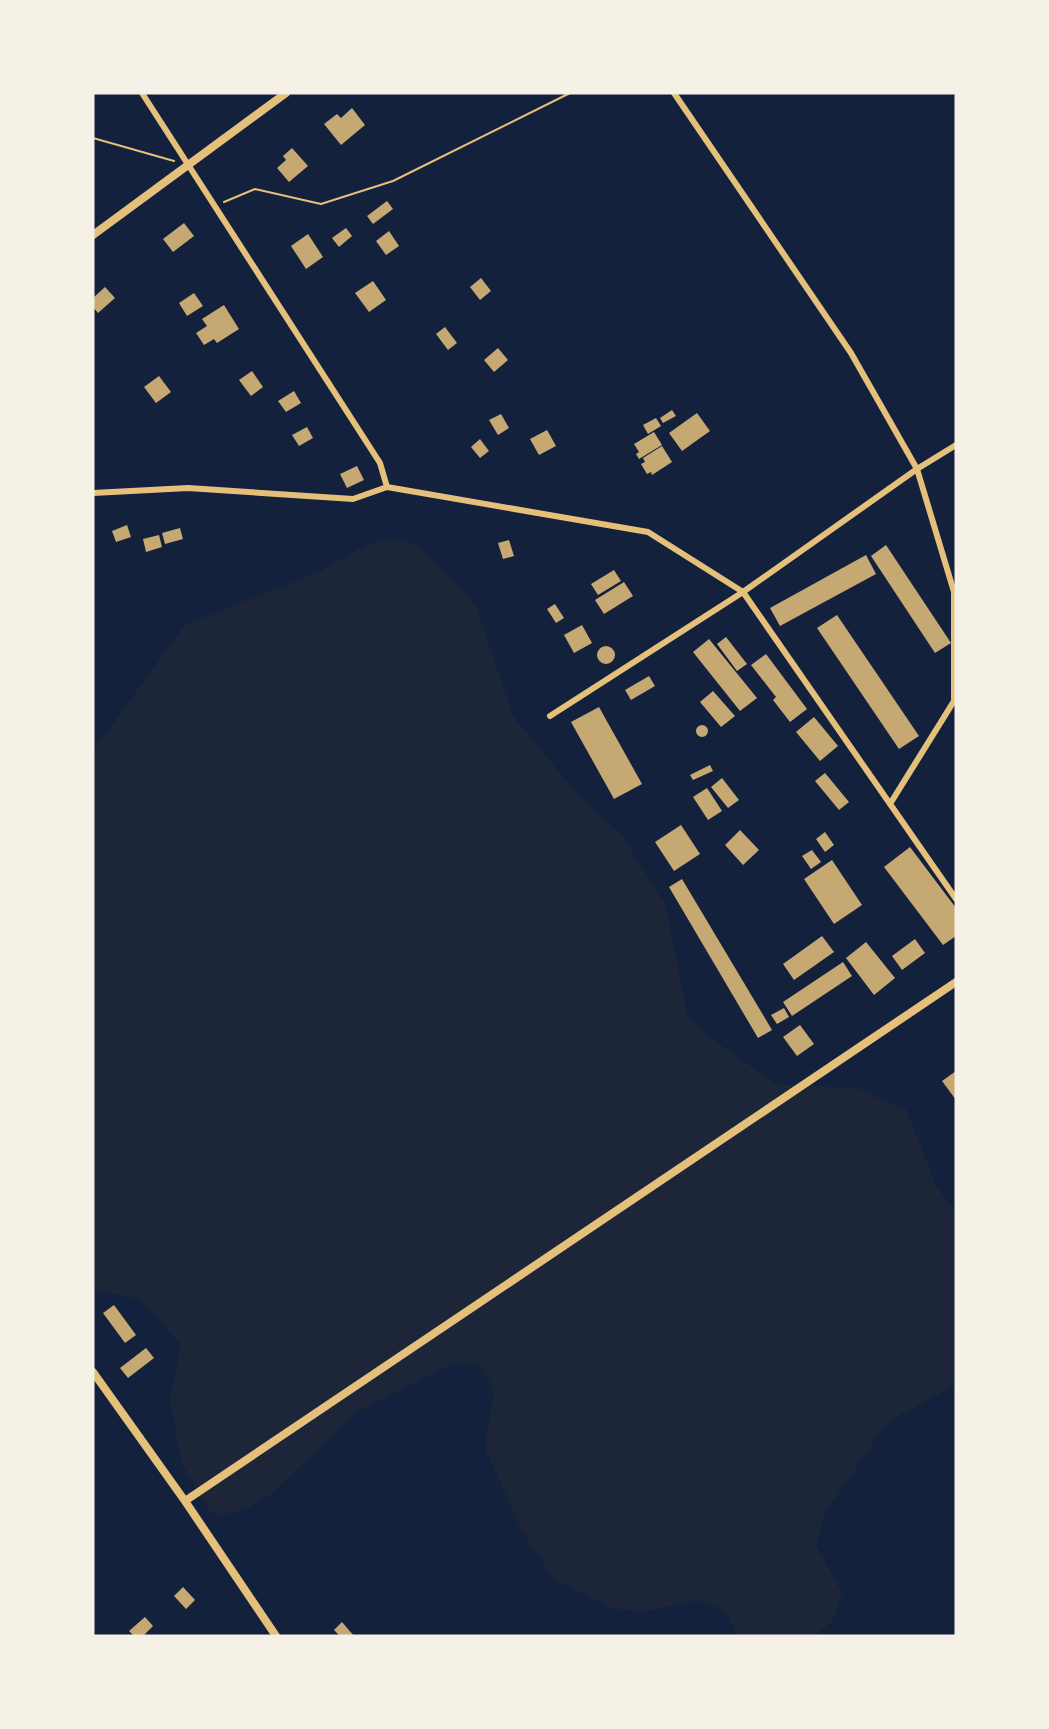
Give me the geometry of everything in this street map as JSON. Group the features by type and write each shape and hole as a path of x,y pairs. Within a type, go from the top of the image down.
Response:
{"street":[{"path":"142,93 380,463 387,486"},
{"path":"93,235 286,93"},
{"path":"674,93 851,353 917,469 954,592 954,701 890,804"},
{"path":"550,716 743,592 917,469 956,445"},
{"path":"93,493 188,488 353,498 387,486 648,532 743,592 956,899"},
{"path":"185,1501 956,982"},
{"path":"94,1375 185,1501 276,1636"}],"path":[{"path":"214,206 255,189 321,204 332,201 393,181 570,93"},
{"path":"93,138 188,165"}],"shaded area":[{"path":"392,538 420,546 476,606 513,716 580,797 622,835 666,906 687,1014 705,1034 776,1084 855,1088 906,1109 936,1186 956,1212 956,1385 887,1422 823,1517 816,1545 842,1593 833,1620 815,1636 738,1636 725,1610 697,1600 641,1612 611,1608 554,1580 522,1531 485,1448 494,1391 481,1365 453,1363 354,1414 273,1493 249,1507 222,1516 209,1511 181,1461 170,1399 181,1345 140,1299 93,1290 93,751 184,626 317,573 366,545"}],"building":[{"path":"352,108 365,125 341,145 324,124 337,114 341,118"},
{"path":"292,148 308,166 289,182 277,168 286,160 283,156"},
{"path":"387,201 393,209 373,224 367,216"},
{"path":"184,223 194,236 173,252 163,239"},
{"path":"346,228 352,236 339,247 332,238"},
{"path":"389,231 399,246 386,255 376,241"},
{"path":"308,234 323,257 306,269 291,246"},
{"path":"481,278 491,291 480,300 470,287"},
{"path":"373,281 386,300 369,312 355,293"},
{"path":"105,287 115,298 98,313 93,307 93,298"},
{"path":"194,293 203,306 187,316 179,303"},
{"path":"224,305 239,329 217,343 214,339 204,345 196,333 207,326 202,319"},
{"path":"445,327 457,343 448,350 436,334"},
{"path":"498,348 508,360 494,372 484,360"},
{"path":"252,371 263,387 251,396 239,380"},
{"path":"159,376 171,392 156,403 144,387"},
{"path":"294,391 301,403 286,412 278,401"},
{"path":"672,410 676,416 663,423 660,418"},
{"path":"697,413 710,431 682,451 669,433"},
{"path":"501,414 509,428 498,435 489,420"},
{"path":"656,418 661,426 648,434 643,425"},
{"path":"307,427 313,438 299,446 292,435"},
{"path":"547,430 556,446 539,455 530,439"},
{"path":"654,432 662,445 639,459 636,454 639,452 634,444"},
{"path":"480,439 489,451 480,458 471,447"},
{"path":"662,446 672,462 652,475 651,472 647,474 641,464 645,462 643,458"},
{"path":"357,466 364,480 347,488 340,474"},
{"path":"127,525 131,537 116,542 112,531"},
{"path":"180,528 183,539 165,544 162,533"},
{"path":"159,535 162,547 146,552 143,539"},
{"path":"509,540 514,556 503,559 498,543"},
{"path":"886,545 951,643 935,653 871,556"},
{"path":"866,555 876,574 780,626 770,608"},
{"path":"614,570 621,581 598,595 591,584"},
{"path":"624,582 633,596 604,614 595,600"},
{"path":"555,604 564,618 556,623 547,609"},
{"path":"837,615 919,736 899,749 817,628"},
{"path":"582,625 592,643 574,653 564,635"},
{"path":"726,637 747,664 737,671 717,644"},
{"path":"709,639 757,698 740,711 693,652"},
{"path":"602,646 610,646 615,651 613,662 602,664 597,659 597,651"},
{"path":"766,654 807,709 790,722 773,700 776,697 751,665"},
{"path":"649,676 655,686 631,700 625,690"},
{"path":"713,691 735,716 721,727 700,702"},
{"path":"599,707 642,784 614,799 571,722"},
{"path":"814,717 838,746 820,761 796,732"},
{"path":"704,725 708,731 704,737 700,737 696,729"},
{"path":"710,765 713,771 693,780 690,775"},
{"path":"825,773 849,802 839,810 815,781"},
{"path":"722,778 739,800 728,808 711,787"},
{"path":"707,788 722,811 708,820 693,797"},
{"path":"681,825 700,854 674,871 655,842"},
{"path":"740,830 759,850 743,865 725,845"},
{"path":"825,832 834,845 825,852 816,839"},
{"path":"910,847 956,908 956,936 943,945 884,867"},
{"path":"812,850 821,862 811,869 802,856"},
{"path":"832,860 862,905 834,924 804,879"},
{"path":"682,879 772,1030 758,1038 669,887"},
{"path":"822,936 834,952 794,980 783,964"},
{"path":"915,939 925,953 902,970 892,956"},
{"path":"866,942 895,978 874,995 846,958"},
{"path":"843,962 852,976 792,1016 783,1002"},
{"path":"784,1008 789,1017 777,1024 771,1015"},
{"path":"800,1025 814,1044 797,1056 783,1037"},
{"path":"956,1071 956,1100 942,1081"},
{"path":"114,1305 136,1335 125,1343 103,1313"},
{"path":"146,1348 154,1358 128,1378 120,1368"},
{"path":"183,1587 195,1600 186,1609 174,1596"},
{"path":"145,1617 153,1626 143,1636 134,1636 129,1631"},
{"path":"342,1622 354,1636 340,1636 334,1630"}]}
